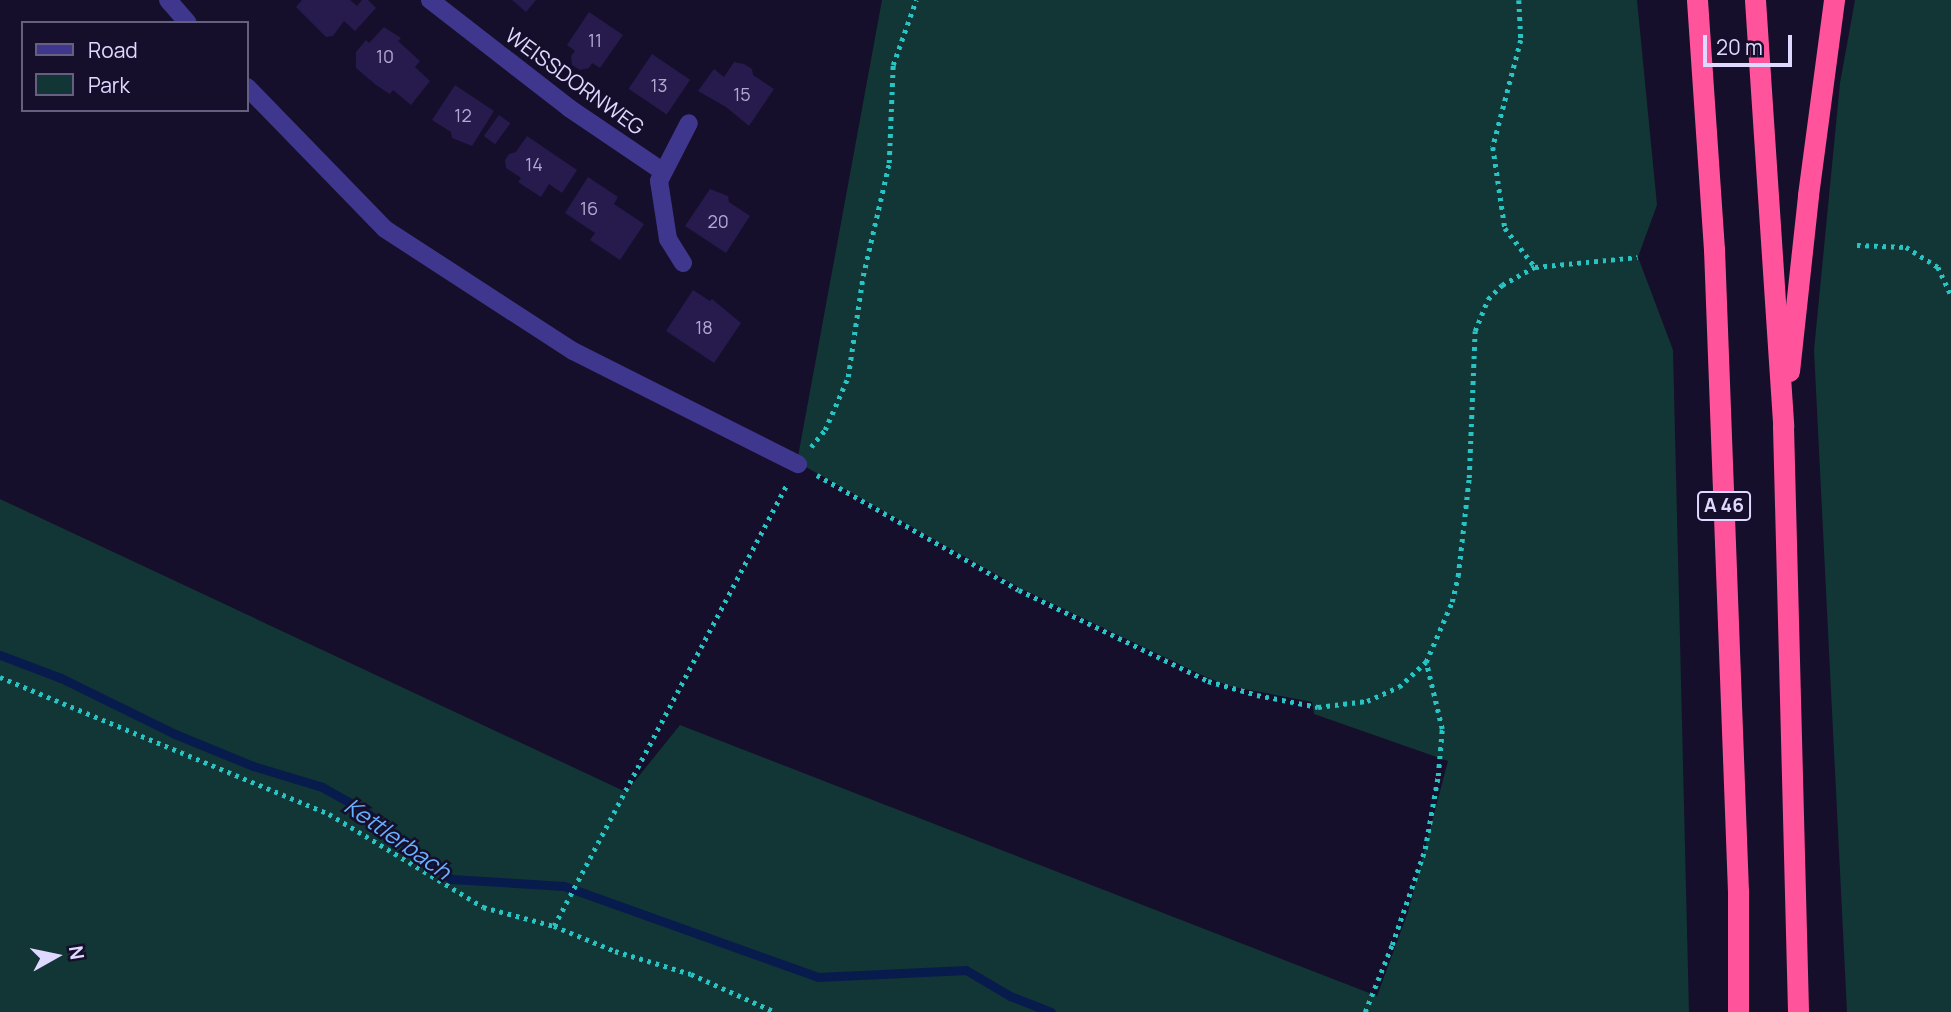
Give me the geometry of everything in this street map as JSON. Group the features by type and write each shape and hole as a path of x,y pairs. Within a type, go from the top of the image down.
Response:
{"highway":[{"name":"A 46","path":"1697,0 1714,250 1738,891 1738,1012"},
{"path":"1755,0 1783,426 1798,1012"},
{"path":"1783,426 1833,0"}],"street":[{"path":"168,0 186,21"},
{"name":"WEISSDORNWEG","path":"430,0 569,108 663,171"},
{"path":"248,88 385,229 573,351 798,464"},
{"path":"683,263 668,239 659,195 663,171 689,122"}],"path":[{"path":"554,926 798,464 825,430 848,377 863,276 889,163 893,65 916,0"},
{"path":"1519,0 1521,40 1493,147 1505,228 1535,267"},
{"path":"1857,246 1906,247 1938,267 1951,295"},
{"path":"798,464 1019,590 1232,689 1318,707 1351,705 1387,694 1426,662 1443,628 1458,576 1469,478 1475,331 1488,299 1502,285 1535,267 1638,257"},
{"path":"1365,1012 1392,946 1425,849 1438,776 1441,729 1426,662"},
{"path":"0,677 329,814 483,907 554,926 615,951 691,974 775,1012"}],"green space":[{"path":"882,0 1637,0 1657,205 1638,257 1673,350 1689,1012 0,1012 0,499 626,792 680,725 1377,996 1408,912 1448,761 1314,714 1312,702 1229,686 1206,677 1020,588 797,462"},
{"path":"1855,0 1951,0 1951,1012 1847,1012 1814,350 1840,83"}],"building":[{"path":"302,0 350,0 357,6 362,0 368,0 376,8 355,31 344,21 333,36 326,37 296,7"},
{"path":"512,0 536,0 526,12"},
{"path":"589,12 623,35 600,68 592,63 589,68 580,70 572,65 571,56 575,51 567,45"},
{"path":"384,27 401,38 398,41 420,61 415,67 430,81 411,105 393,90 390,94 376,85 356,68 356,52 366,40 369,43"},
{"path":"652,54 690,80 667,115 629,89"},
{"path":"734,62 752,69 753,75 774,89 749,126 726,107 698,91 714,69 724,77"},
{"path":"455,85 494,111 472,146 452,138 451,132 432,120"},
{"path":"499,115 510,123 495,144 484,136"},
{"path":"527,136 577,170 562,193 549,184 541,197 518,182 521,178 506,168 505,160 509,154 516,152"},
{"path":"588,177 618,197 614,204 644,224 620,260 590,240 595,233 565,213"},
{"path":"710,189 728,196 729,202 750,216 726,253 685,226"},
{"path":"693,290 710,301 712,299 741,323 714,363 666,331"}],"waterway":[{"name":"Kettlerbach","path":"0,655 61,678 175,734 253,766 322,787 365,811 451,879 564,886 818,977 966,970 1010,996 1051,1012"}]}
